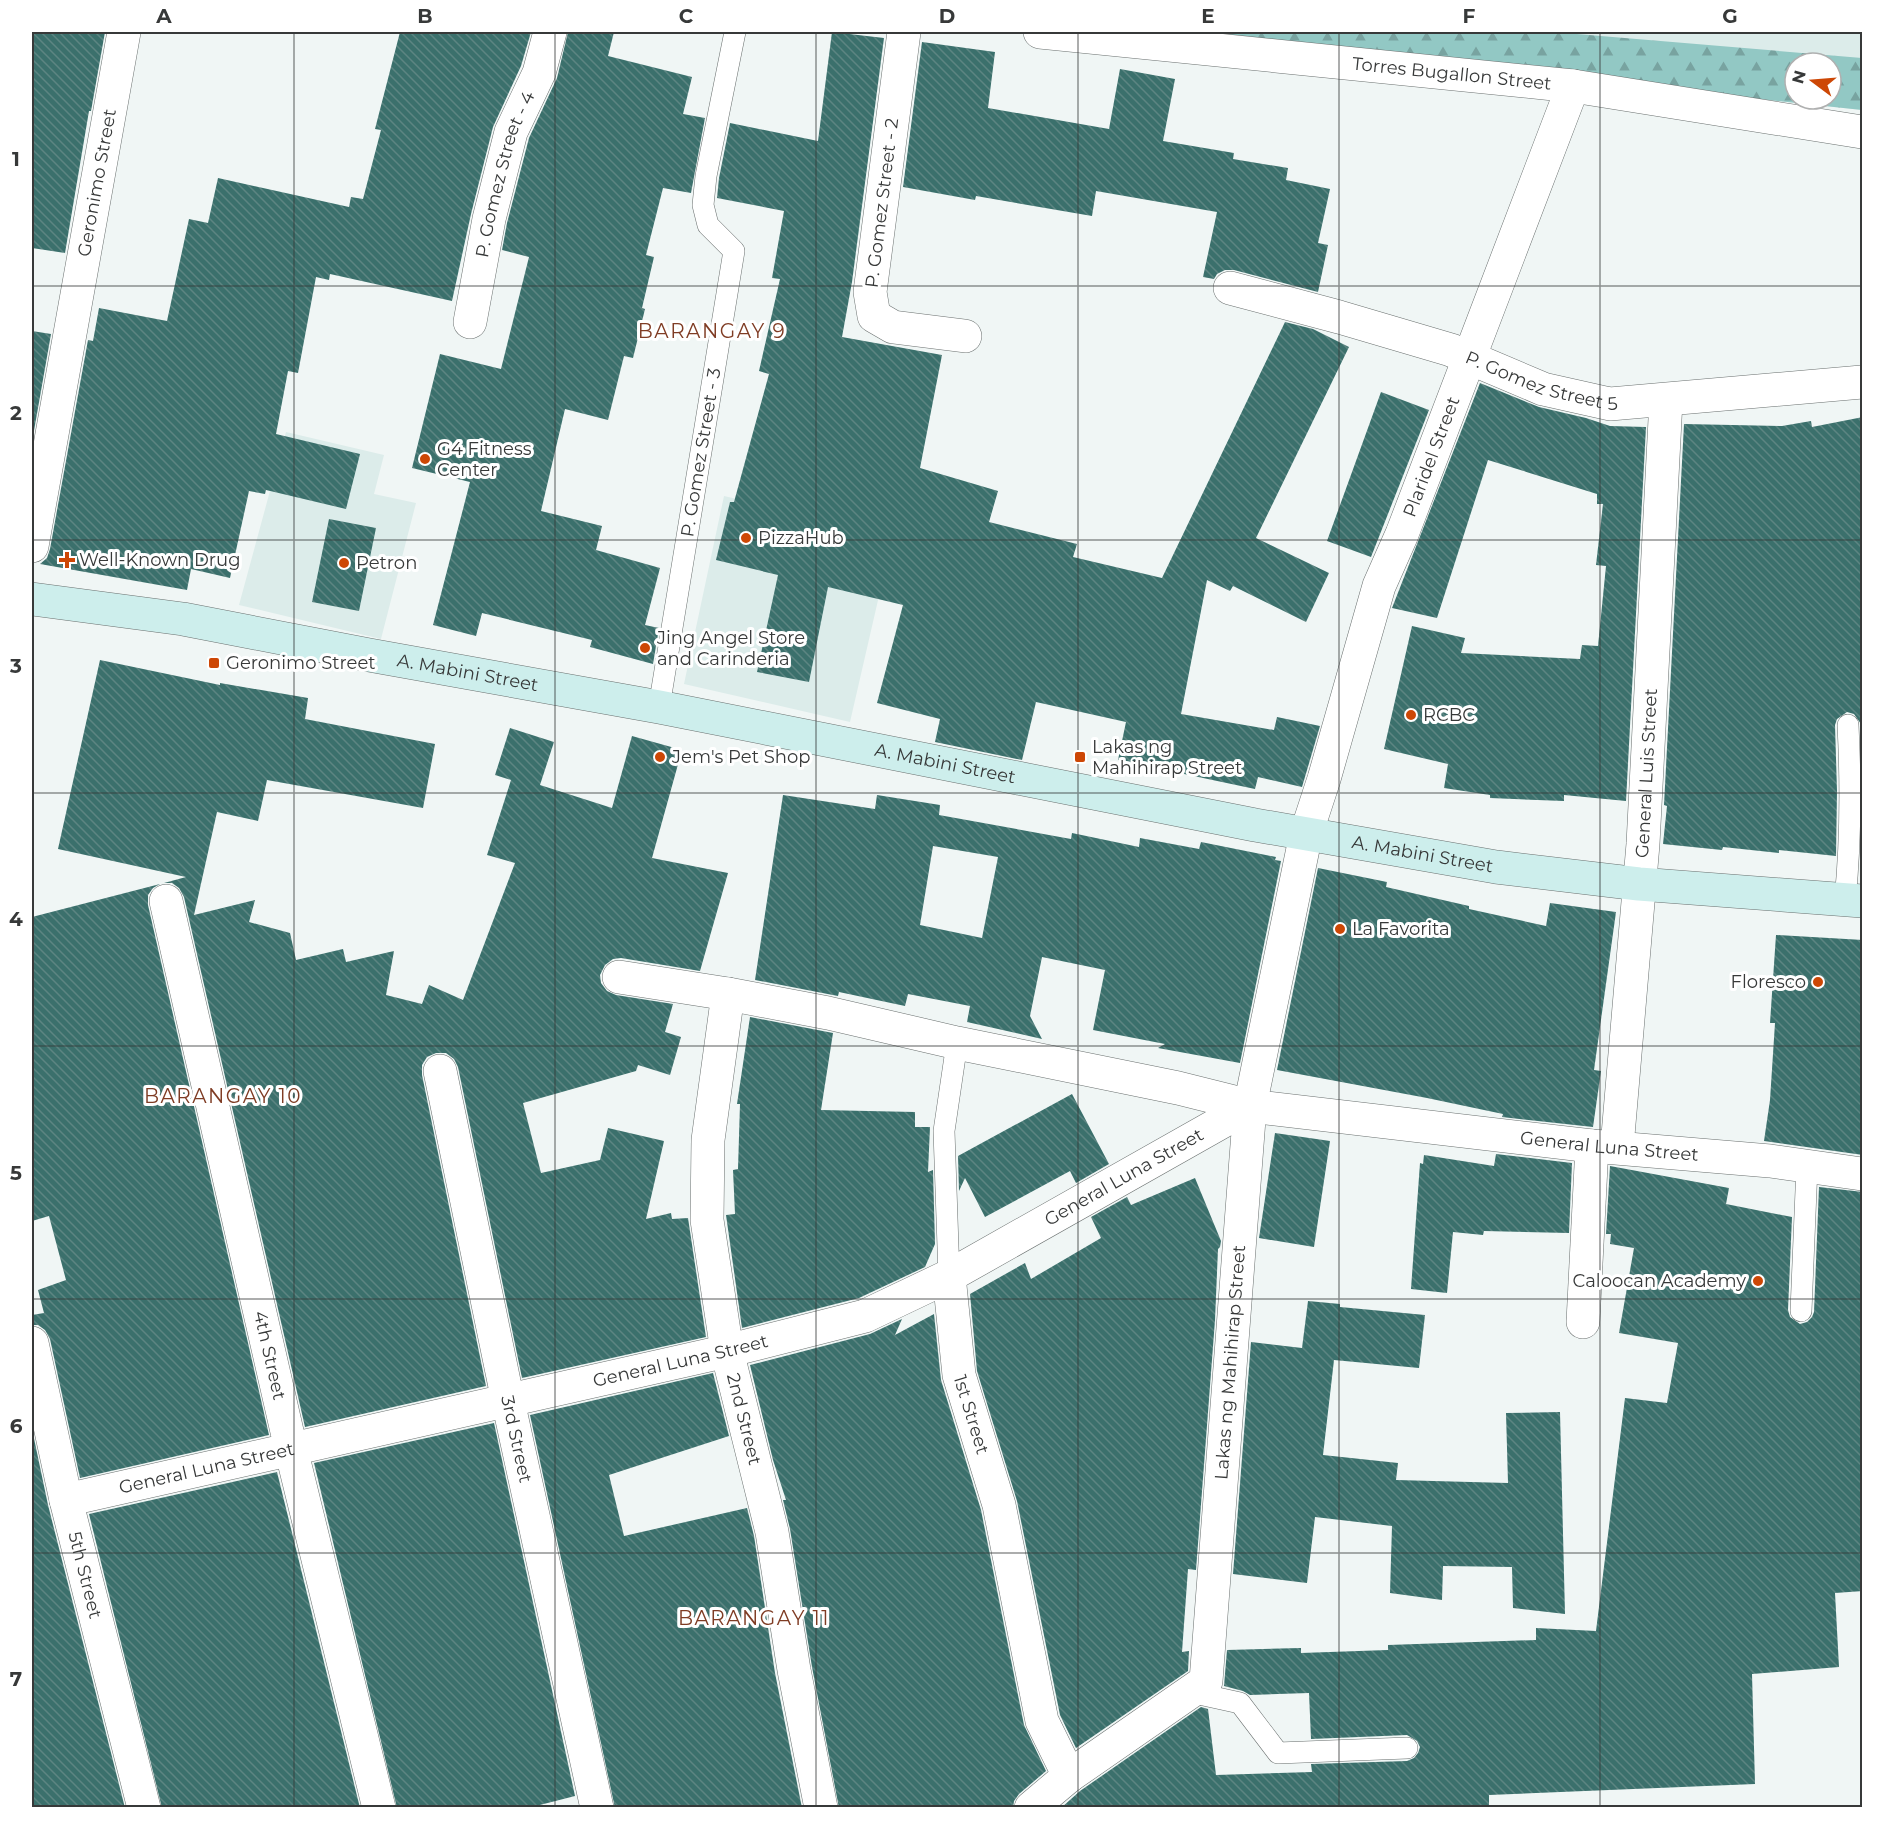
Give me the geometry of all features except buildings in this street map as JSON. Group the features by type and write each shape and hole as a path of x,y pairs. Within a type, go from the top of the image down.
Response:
{"main road":[{"name":"A. Mabini Street","path":"32,599 183,619 659,707 867,750 1306,834 1496,867 1639,884 1854,900"}],"street":[{"name":"Geronimo Street","path":"32,546 124,32"},
{"name":"P. Gomez Street - 4","path":"470,322 489,219 511,132 539,73 550,32"},
{"name":"P. Gomez Street - 2","path":"904,32 870,292 874,316 892,327 965,336"},
{"name":"Torres Bugallon Street","path":"1040,32 1574,87 1863,132"},
{"name":"Plaridel Street","path":"1306,834 1379,586 1402,534 1574,87"},
{"name":"P. Gomez Street 5","path":"1230,288 1451,350 1543,389 1610,404 1863,382"},
{"name":"General Luis Street","path":"1583,1322 1643,844 1666,400"},
{"name":"Lakas ng Mahihirap Street","path":"1030,1808 1069,1776 1206,1681 1250,1106 1306,834"},
{"name":"4th Street","path":"166,902 291,1449 379,1808"},
{"name":"General Luna Street","path":"619,977 828,1013 957,1043 1178,1088 1250,1106 1604,1146 1770,1161 1863,1174"},
{"name":"2nd Street","path":"728,994 708,1140 707,1220 727,1351 772,1532 794,1670 821,1808"},
{"name":"3rd Street","path":"440,1071 508,1401 597,1808"},
{"name":"General Luna Street","path":"66,1500 727,1351 865,1317 949,1276 1250,1106"},
{"name":"1st Street","path":"949,1276 959,1376 999,1505 1042,1721 1069,1776"},
{"name":"5th Street","path":"32,1342 39,1406 66,1500 144,1808"}],"lane":[{"name":"P. Gomez Street - 3","path":"659,707 734,251 708,225 703,205 706,176 726,87 735,32"},
{"path":"1848,725 1850,843 1854,900"},
{"name":"1st Street","path":"949,1276 944,1131 957,1043"},
{"path":"1801,1311 1807,1166"},
{"path":"1190,1692 1240,1703 1278,1753 1407,1748"}],"shaded area":[{"path":"1141,32 1862,32 1862,110 1843,108 1843,51 1783,51 1783,101"},
{"path":"286,432 384,455 374,494 416,503 381,639 239,605"},
{"path":"724,496 893,535 850,722 684,684"}],"green space":[{"path":"1141,32 1553,32 1783,51 1783,101"},
{"path":"1843,56 1862,58 1862,110 1843,108"}],"place":[{"name":"G4 Fitness Center","path":"425,459"},
{"name":"PizzaHub","path":"746,538"},
{"name":"Well-Known Drug","path":"67,560"},
{"name":"Petron","path":"344,563"},
{"name":"Jing Angel Store and Carinderia","path":"645,648"},
{"name":"Geronimo Street","path":"214,663"},
{"name":"RCBC","path":"1411,715"},
{"name":"Jem's Pet Shop","path":"660,757"},
{"name":"Lakas ng Mahihirap Street","path":"1080,757"},
{"name":"La Favorita","path":"1340,929"},
{"name":"Floresco","path":"1818,982"},
{"name":"Caloocan Academy","path":"1758,1281"}],"district":[{"name":"BARANGAY 9","path":"712,331"},
{"name":"BARANGAY 10","path":"223,1096"},
{"name":"BARANGAY 11","path":"754,1618"}]}
